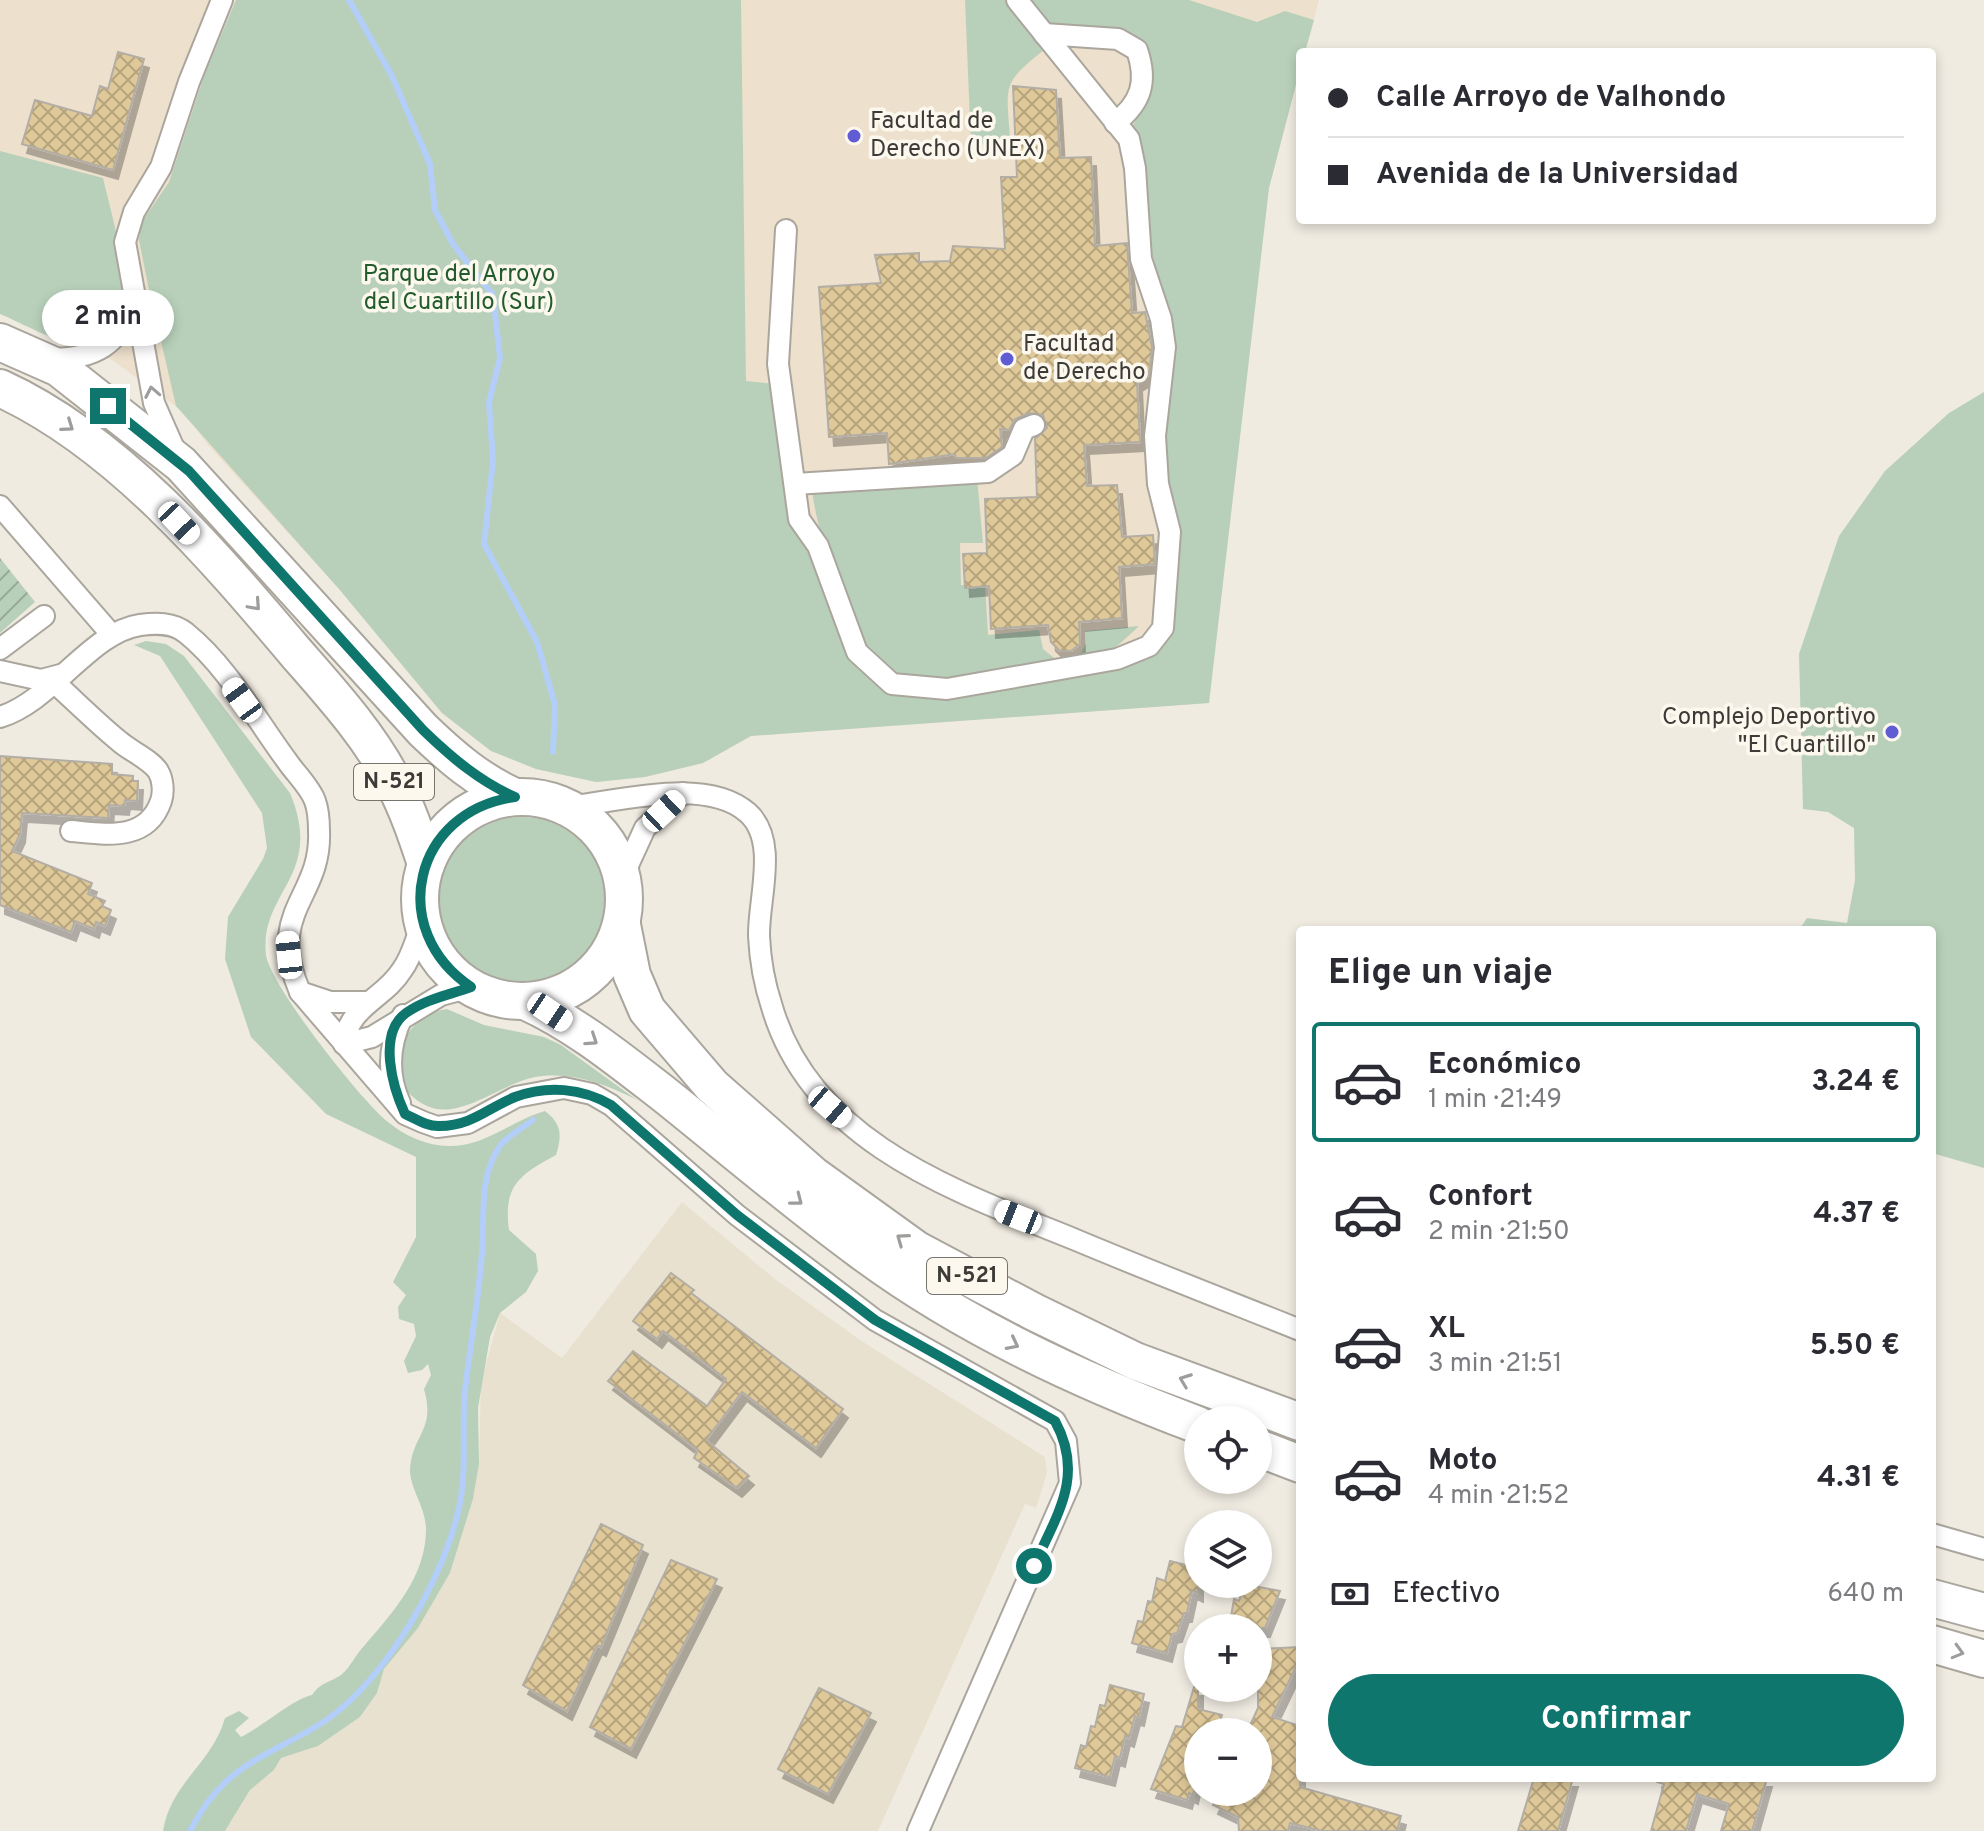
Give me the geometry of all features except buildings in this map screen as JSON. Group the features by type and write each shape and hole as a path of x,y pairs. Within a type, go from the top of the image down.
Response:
{"highway":[{"name":"N-521","path":"0,342 59,368 181,464 423,730 456,761 493,787 515,797"},
{"name":"N-521","path":"0,388 36,404 85,439 179,523 259,609 345,710 394,783 426,864"},
{"name":"N-521","path":"1184,1420 1105,1390 983,1329 862,1251 615,1056 550,1012 525,1001 503,999 471,987 440,960 423,922 420,893 426,864 446,831 466,813 489,802 515,797 551,800 568,807 603,835 623,876 622,925 632,975 647,1010 712,1086 813,1175 917,1250 1034,1312 1135,1361 1296,1421"},
{"name":"N-521","path":"525,1001 566,991 592,974 611,950 622,925"},
{"path":"1272,1453 1296,1462"},
{"path":"1936,1599 1984,1612"},
{"path":"1936,1645 1984,1659"}],"street":[{"path":"181,464 154,403 125,242 134,212 161,167 189,82 222,0"},
{"path":"786,230 778,364 799,519 818,546 857,652 892,684 947,689 1099,663 1149,646 1163,628 1168,577 1170,532 1158,484 1155,436 1165,347 1141,259 1135,168 1129,139 1017,0"},
{"path":"1044,34 1118,39 1137,50 1144,69 1143,89 1130,111 1115,123"},
{"path":"37,358 75,359 107,346 123,332 136,304"},
{"path":"795,484 988,472 1005,464 1024,429 1034,425"},
{"path":"0,506 111,634"},
{"path":"0,649 44,616"},
{"path":"0,717 32,702 111,634 137,625 164,623 184,631 224,675 314,799 319,830 318,863 292,912 287,939 291,971 300,992 405,1114 437,1127 468,1123 516,1097 564,1088 592,1094 611,1105 737,1215 875,1320 1055,1421 1066,1441 1070,1483 918,1831"},
{"path":"0,671 41,680 61,678"},
{"path":"61,678 121,743 157,769 162,780 162,798 154,816 141,830 114,834 71,831"},
{"path":"623,876 645,828 683,793"},
{"path":"568,807 683,793 727,797 751,815 761,837 765,870 759,939 772,1007 802,1070 830,1107 884,1151 944,1186 1296,1328"},
{"path":"344,1044 346,1028 366,1002 387,988 403,969 423,922"},
{"path":"344,1044 372,1037 403,1015 441,995 471,987"},
{"path":"300,992 330,1002 366,1002"},
{"path":"403,1015 392,1039 391,1064 393,1089 405,1114"},
{"path":"1936,1535 1984,1549"}],"shaded area":[{"path":"0,0 1319,0 1306,48 1296,48 1296,84 1269,188 1209,703 751,736 703,763 645,777 596,782 536,769 491,751 442,713 339,589 207,444 185,413 50,315 0,297"},
{"path":"682,1202 775,1279 860,1340 1045,1457 1047,1473 1036,1508 1025,1504 878,1831 225,1831 250,1790 274,1770 281,1758 318,1746 360,1717 377,1693 384,1669 418,1628 450,1573 473,1499 479,1464 481,1382 500,1313 562,1358"}],"green space":[{"name":"Parque del Arroyo del Cuartillo (Sur)","path":"236,0 741,0 746,381 775,384 793,515 853,655 895,691 1135,652 1168,615 1161,314 1133,125 1149,96 1150,80 1144,53 1045,23 1025,0 1189,0 1257,22 1285,11 1314,20 1306,48 1296,48 1296,84 1269,188 1209,703 751,736 703,763 645,777 596,782 536,769 491,751 442,713 339,589 176,406 139,240 141,223 169,182 204,76"},
{"path":"965,0 1010,0 1025,26 1045,49 1021,70 1010,86 1010,137 1004,144 971,145"},
{"path":"0,151 103,178 123,276 123,302 117,324 104,339 71,343 0,314"},
{"name":"Complejo Deportivo \"El Cuartillo\"","path":"1984,392 1984,1168 1936,1154 1936,926 1802,926 1807,918 1847,923 1855,880 1854,828 1828,812 1803,809 1799,654 1839,536 1885,471 1949,413"},
{"path":"977,478 983,543 960,543 961,585 985,585 988,635 1039,630 1043,649 1058,661 1081,653 1086,643 1085,631 1139,626 1111,650 1084,661 942,681 901,677 885,669 860,637 848,612 820,531 812,490"},
{"path":"0,558 35,602 0,633"},
{"path":"146,641 166,644 184,656 290,793 299,821 300,845 296,864 266,933 266,955 283,991 359,1092 395,1127 409,1136 433,1144 449,1146 475,1142 545,1111 558,1126 560,1136 556,1155 523,1176 511,1192 509,1230 536,1254 538,1271 526,1292 500,1313 490,1337 478,1408 479,1464 473,1499 450,1573 418,1628 384,1669 377,1693 360,1717 318,1746 281,1758 274,1770 250,1790 225,1831 163,1831 174,1799 211,1748 225,1718 239,1711 249,1718 235,1730 241,1737 341,1675 396,1607 414,1578 425,1546 426,1529 410,1470 425,1424 427,1403 424,1389 431,1375 428,1364 422,1370 408,1373 404,1361 416,1336 414,1324 399,1319 398,1307 406,1295 393,1282 416,1237 416,1157 326,1114 251,1037 225,959 228,917 267,848 262,813 160,656 134,645"},
{"path":"522,817 554,823 581,842 600,869 606,901 600,933 581,960 554,979 522,985 490,979 463,960 444,933 438,901 444,869 463,842 490,823"},
{"path":"447,1009 484,1025 544,1037 561,1045 637,1100 592,1081 568,1076 543,1076 513,1084 454,1108 427,1106 412,1096 402,1083 400,1052 416,1024 430,1014"}],"waterway":[{"path":"349,0 392,76 430,164 435,210 453,244 493,295 500,358 489,402 493,461 484,544 537,642 555,705 553,752"},
{"path":"190,1831 202,1810 228,1780 257,1759 312,1729 361,1690 404,1634 437,1572 450,1541 461,1497 465,1391 481,1270 485,1184 500,1146 533,1120"}],"place":[{"name":"Facultad de Derecho (UNEX)","path":"854,136"},
{"name":"Facultad de Derecho","path":"1007,359"},
{"name":"Complejo Deportivo \"El Cuartillo\"","path":"1892,732"}],"route":[{"path":"108,406 189,471 423,730 456,761 493,787 515,797 489,802 455,821 438,841 426,864 420,908 427,935 440,960 471,987 441,995 403,1015 392,1039 391,1064 393,1089 405,1114 437,1127 468,1123 516,1097 564,1088 592,1094 611,1105 737,1215 875,1320 1009,1392 1055,1421 1066,1441 1070,1483 1034,1566"}]}
